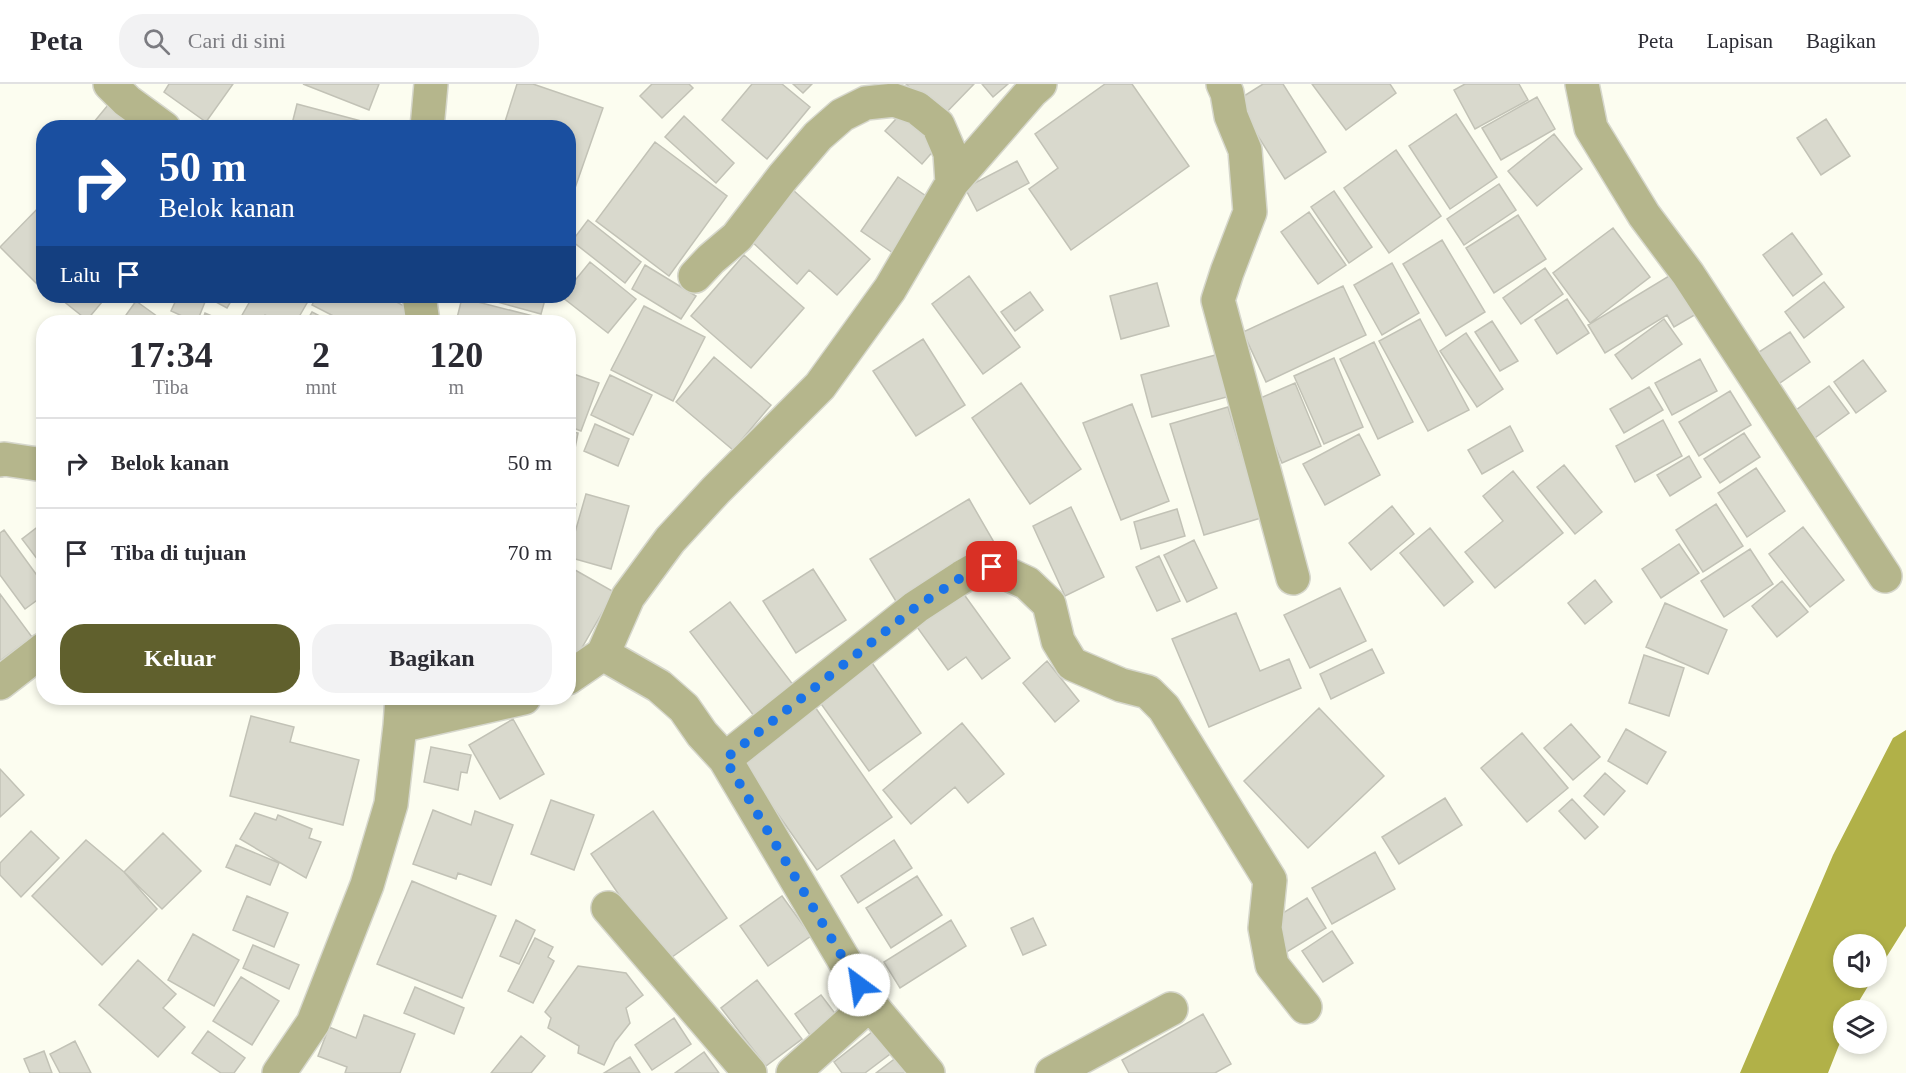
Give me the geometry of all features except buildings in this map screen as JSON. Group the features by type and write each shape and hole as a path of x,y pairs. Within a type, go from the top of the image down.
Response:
{"street":[{"path":"110,84 127,102 153,120"},
{"path":"429,120 431,84"},
{"path":"576,673 603,654 628,597 670,540 716,490 820,386 890,289 952,183 1040,84"},
{"path":"1223,84 1231,116 1245,150 1250,212 1218,300 1293,578"},
{"path":"1581,84 1591,128 1638,206 1688,274 1885,576"},
{"path":"695,276 736,237 818,136 842,115 866,103 894,100 917,108 938,125 950,153 952,183"},
{"path":"0,460 36,464"},
{"path":"725,759 916,607 970,572 978,568 992,567 1027,583 1049,604 1058,641 1072,664 1121,685 1148,692 1164,708 1270,880 1265,928 1272,965 1305,1008"},
{"path":"0,683 36,654"},
{"path":"603,654 659,686 684,708 702,734 725,759 870,1004 928,1073"},
{"path":"279,1073 313,1023 367,885 391,804 401,712 462,705"},
{"path":"608,908 750,1073"},
{"path":"793,1073 870,1004"},
{"path":"1052,1073 1171,1009"}],"shaded area":[{"path":"1906,730 1906,926 1887,956 1887,934 1833,934 1833,988 1867,988 1860,1000 1833,1000 1833,1054 1836,1054 1828,1073 1740,1073 1833,855 1893,738"}],"route":[{"path":"859,985 725,759 916,607 978,568 992,567"}]}
